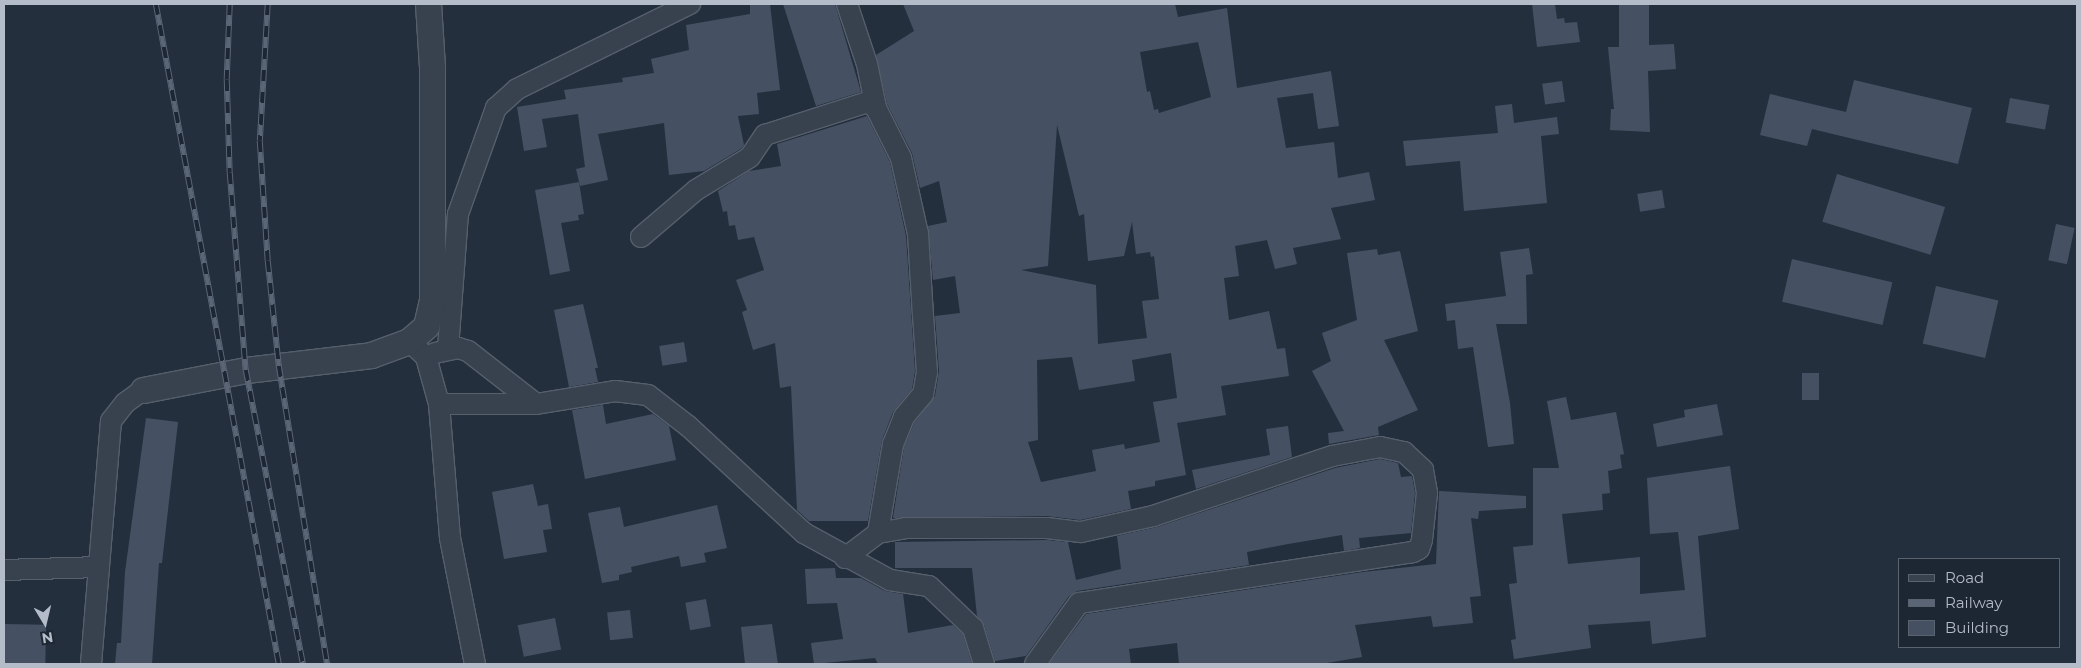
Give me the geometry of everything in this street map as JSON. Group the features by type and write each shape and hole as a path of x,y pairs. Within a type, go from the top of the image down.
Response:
{"street":[{"path":"428,4 432,67 432,301 418,349 439,404 450,538 475,664"},
{"path":"448,349 458,214 496,108 518,89 690,4"},
{"path":"847,4 867,64 876,108 901,158 918,234 927,372 923,394 904,417 893,444 878,533"},
{"path":"642,237 696,190 750,157 765,135 868,102 876,108"},
{"path":"91,664 111,421 125,403 143,390 246,370 418,349 448,349 468,351 536,404"},
{"path":"439,404 536,404 615,392 648,395 688,426 804,533 845,558 890,580 929,586 973,628 984,664"},
{"path":"845,558 878,533 906,528 985,527 1081,532 1153,516 1332,456 1380,447 1404,452 1423,470 1427,493 1422,540 1419,549 1413,552 1079,603 1035,664"},
{"path":"4,570 99,568"}],"building":[{"path":"750,4 770,4 780,90 757,93 759,114 738,116 744,145 742,148 704,171 669,175 664,123 598,134 608,180 580,186 576,169 585,167 578,114 542,119 547,147 524,151 517,107 566,99 564,90 623,82 622,78 654,73 651,59 689,50 686,25 750,14"},
{"path":"783,4 835,4 861,92 816,106"},
{"path":"903,4 1175,4 1178,17 1227,8 1237,88 1331,71 1339,126 1318,129 1313,93 1277,98 1286,148 1334,142 1338,178 1369,172 1375,200 1331,208 1341,239 1293,248 1297,264 1275,269 1267,240 1235,246 1239,276 1224,278 1229,320 1269,311 1277,349 1285,348 1289,376 1221,386 1226,415 1177,423 1186,475 1155,481 1155,486 1128,491 1131,509 1080,520 1047,516 893,518 904,447 914,423 935,396 939,371 935,316 960,313 955,276 933,280 928,226 947,222 939,181 920,188 912,153 887,104 876,55 914,31","holes":["1198,42 1211,97 1159,113 1158,109 1154,110 1150,91 1147,92 1140,52","1057,125 1079,216 1084,214 1088,261 1124,256 1132,222 1136,254 1150,252 1151,257 1154,256 1159,299 1142,301 1147,338 1098,344 1096,285 1021,270 1048,266","1171,353 1177,398 1153,402 1160,442 1125,449 1124,444 1092,450 1096,471 1041,482 1028,442 1038,440 1037,360 1072,357 1079,390 1135,381 1132,360"]},
{"path":"1532,4 1555,4 1557,19 1564,18 1565,23 1577,22 1580,42 1537,47"},
{"path":"1619,4 1649,4 1649,45 1674,44 1676,69 1648,71 1650,132 1610,130 1611,109 1614,109 1608,47 1619,47"},
{"path":"1854,80 1972,108 1958,164 1812,129 1807,146 1760,135 1770,94 1846,112"},
{"path":"1562,81 1565,102 1545,105 1542,84"},
{"path":"2010,98 2049,105 2045,130 2006,123"},
{"path":"1512,104 1514,123 1557,117 1559,134 1541,136 1547,203 1464,211 1460,161 1406,166 1403,141 1498,133 1495,106"},
{"path":"867,116 890,162 906,236 915,371 912,389 893,412 882,440 868,521 809,521 797,510 791,386 780,388 775,343 753,350 742,312 747,310 736,280 764,270 754,237 738,240 735,225 729,226 727,211 723,212 718,191 749,171 781,166 777,144"},
{"path":"1837,174 1945,207 1930,255 1822,222"},
{"path":"579,182 584,214 578,215 579,220 561,223 570,271 550,275 535,190"},
{"path":"1662,190 1665,208 1640,212 1637,194"},
{"path":"2056,224 2075,228 2067,264 2048,260"},
{"path":"1529,248 1533,274 1526,275 1527,324 1496,324 1510,403 1514,444 1488,447 1473,347 1458,349 1455,320 1447,321 1445,304 1506,296 1500,252"},
{"path":"1377,249 1378,255 1400,251 1418,331 1384,340 1418,410 1378,427 1379,435 1329,444 1328,433 1344,431 1312,371 1331,361 1322,333 1357,320 1347,253"},
{"path":"1792,259 1892,282 1882,325 1782,302"},
{"path":"1936,286 1998,300 1985,358 1923,343"},
{"path":"583,304 598,368 595,368 598,382 569,387 554,310"},
{"path":"684,342 687,362 662,366 659,346"},
{"path":"1802,373 1819,373 1819,400 1802,400"},
{"path":"1566,397 1571,420 1616,412 1624,454 1620,455 1622,468 1608,471 1610,493 1602,494 1603,510 1562,514 1568,564 1640,557 1640,594 1685,590 1678,532 1650,534 1647,478 1730,466 1739,529 1698,536 1706,637 1652,644 1650,621 1588,625 1591,648 1514,659 1511,640 1516,639 1509,584 1517,583 1513,547 1533,545 1533,468 1559,468 1547,401"},
{"path":"1717,404 1723,435 1657,447 1653,424 1685,417 1684,410"},
{"path":"603,405 606,424 653,414 669,426 676,460 585,479 572,410"},
{"path":"146,418 178,422 162,563 159,563 152,664 115,664 117,643 121,643 125,572"},
{"path":"1288,426 1292,457 1196,489 1192,470 1270,455 1266,429"},
{"path":"1380,459 1398,463 1401,477 1412,476 1415,493 1411,533 1359,538 1360,548 1344,551 1342,535 1288,544 1247,552 1249,565 1077,591 1069,596 1026,656 995,661 984,625 977,616 972,568 895,568 895,542 1046,540 1068,542 1076,580 1121,569 1117,536 1157,527 1335,468"},
{"path":"533,484 538,506 548,504 552,529 543,530 547,552 504,559 492,492"},
{"path":"1439,491 1526,496 1526,508 1479,511 1478,519 1471,518 1481,596 1470,597 1473,623 1433,627 1431,616 1355,625 1362,657 1321,664 1179,664 1177,643 1129,649 1131,664 1049,664 1086,614 1363,572 1436,564"},
{"path":"717,505 727,548 704,553 706,562 681,567 679,556 631,567 632,572 619,575 619,580 602,583 588,513 620,507 624,527"},
{"path":"835,568 836,578 861,578 885,591 903,594 908,633 953,625 963,634 972,664 878,664 875,658 814,664 811,643 843,639 837,603 807,604 805,569"},
{"path":"706,599 711,627 690,630 685,603"},
{"path":"630,610 633,638 610,640 607,612"},
{"path":"555,618 561,649 524,657 518,625"},
{"path":"4,624 46,625 45,664 4,664"},
{"path":"772,624 778,664 745,664 741,627"}],"railway":[{"path":"156,4 279,664"},
{"path":"230,4 227,80 230,173 246,370 303,664"},
{"path":"268,4 260,141 268,261 279,366 327,664"}]}
